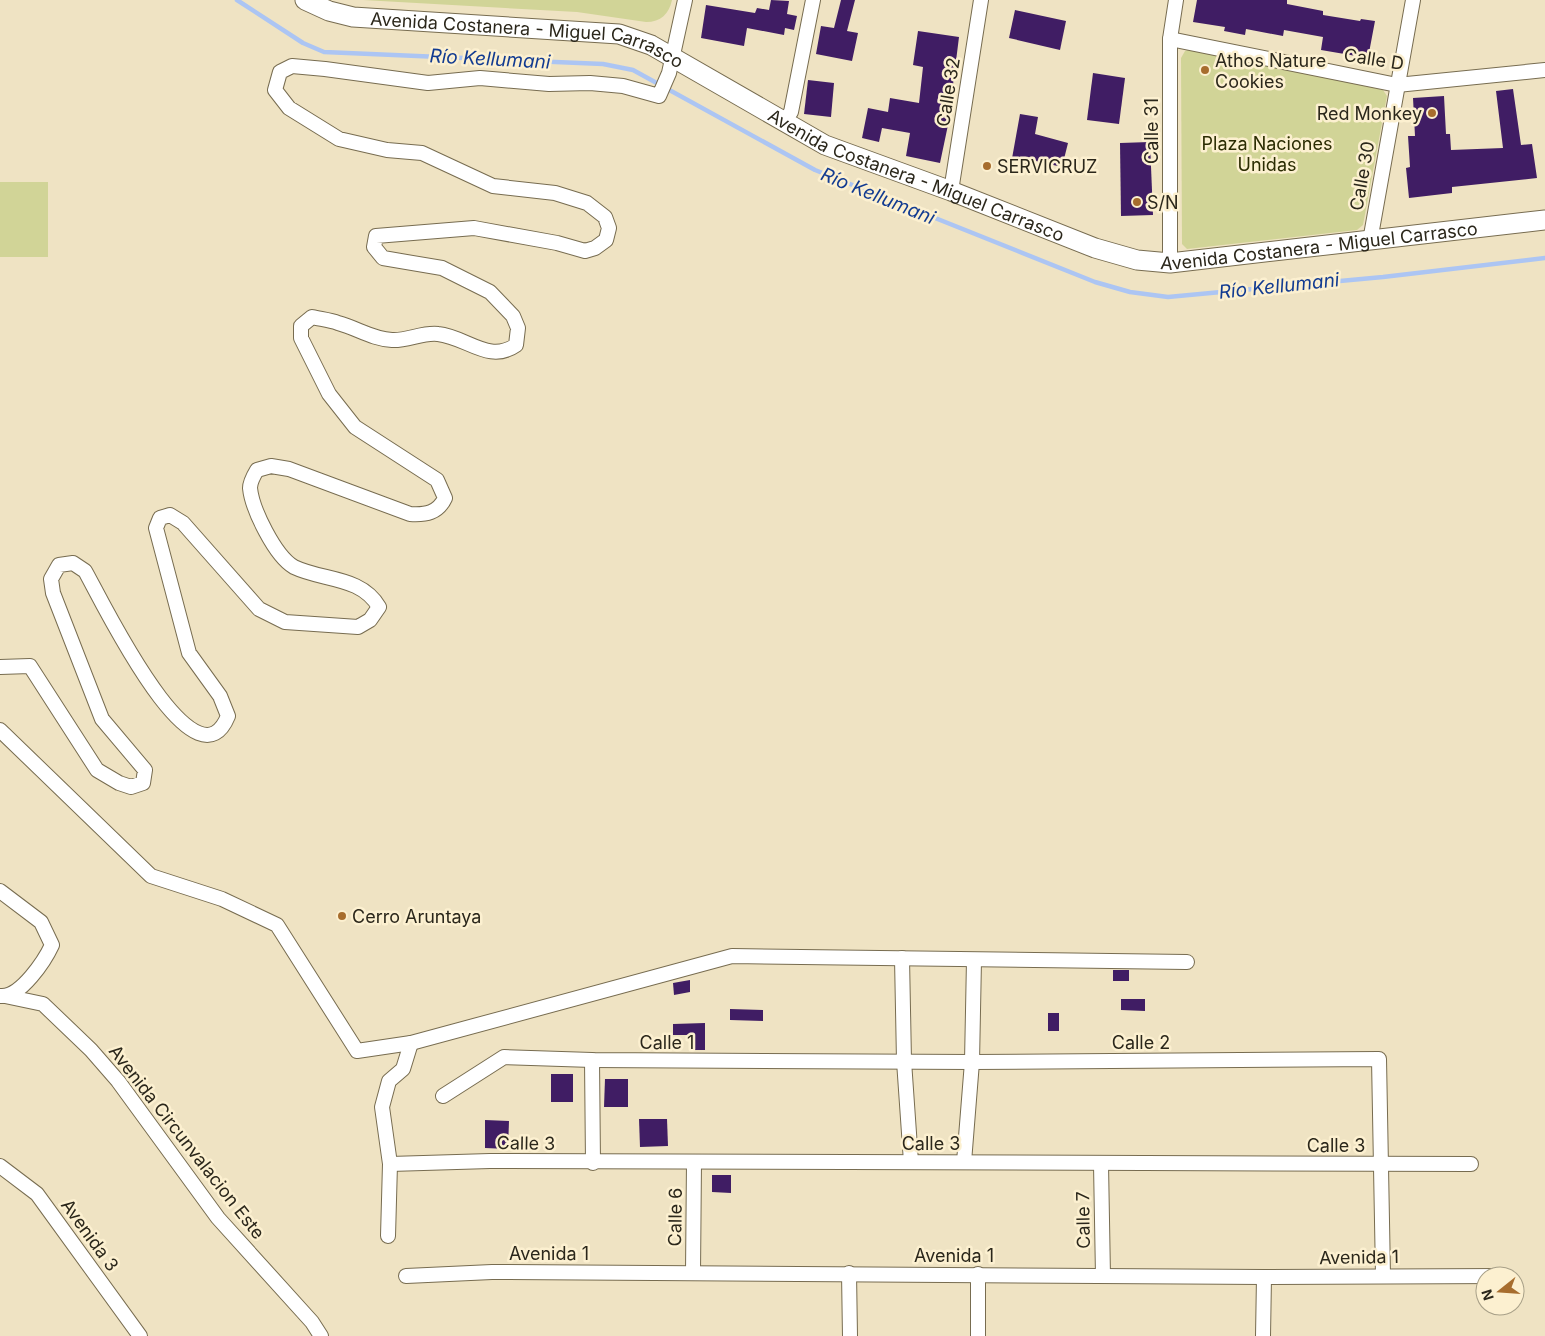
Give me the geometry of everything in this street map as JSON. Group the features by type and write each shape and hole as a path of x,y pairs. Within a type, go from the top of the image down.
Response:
{"street":[{"name":"Avenida Costanera - Miguel Carrasco","path":"305,0 328,11 354,17 619,34 651,45 671,65 825,145 952,191 1095,248 1137,260 1170,263 1545,220"},
{"path":"0,667 30,666 97,770 119,783 131,787 143,783 145,770 102,719 53,593 51,579 59,565 73,563 85,571 140,672 180,722 205,735 216,733 224,725 228,716 220,696 189,653 156,528 160,518 170,515 184,523 259,609 285,622 358,627 370,620 379,607 372,595 356,586 294,566 278,551 254,509 250,485 257,470 271,466 289,469 410,514 426,515 441,507 445,498 437,480 355,427 329,394 301,338 302,326 312,317 338,323 368,336 394,340 437,334 462,340 487,352 506,352 516,345 518,328 512,316 490,292 442,268 383,258 374,247 376,236 474,228 557,243 585,251 595,248 606,240 608,228 604,217 587,203 555,193 493,186 422,153 387,150 339,139 289,108 275,90 280,72 292,66 428,83 480,78 549,84 590,83 623,86 658,96 671,65 685,0"},
{"path":"783,122 791,112 813,0"},
{"name":"Calle 32","path":"952,191 981,0"},
{"name":"Calle 31","path":"1170,263 1170,39 1176,0"},
{"name":"Calle 30","path":"1370,241 1413,0"},
{"name":"Calle D","path":"1170,39 1398,85 1545,70"},
{"path":"0,730 152,876 222,899 277,926 357,1051 411,1043 732,956 1187,962"},
{"path":"0,891 41,922 52,945 43,964 25,983 3,996"},
{"path":"902,958 904,1061 911,1162"},
{"path":"964,1162 972,1062 974,960"},
{"name":"Avenida Circunvalacion Este","path":"3,996 43,1004 91,1050 118,1080 218,1218 312,1322 321,1336"},
{"path":"388,1236 390,1164 382,1107 389,1081 403,1069 411,1043"},
{"name":"Calle 1","path":"443,1096 504,1057 592,1060 904,1061"},
{"name":"Calle 2","path":"904,1061 1378,1058 1381,1163"},
{"path":"592,1060 592,1163"},
{"name":"Calle 3","path":"390,1164 490,1161 592,1163 1471,1164"},
{"name":"Calle 6","path":"692,1272 694,1162"},
{"path":"1381,1163 1384,1275"},
{"name":"Calle 7","path":"1100,1164 1103,1276"},
{"name":"Avenida 3","path":"0,1166 37,1194 140,1336"},
{"name":"Avenida 1","path":"406,1276 492,1272 1264,1277 1475,1276"},
{"path":"849,1273 850,1336"},
{"path":"978,1274 978,1336"},
{"path":"1263,1336 1264,1277"}],"green space":[{"path":"363,0 672,0 664,16 656,21 646,22 577,12"},
{"name":"Plaza Naciones Unidas","path":"1191,49 1383,90 1387,96 1363,225 1357,230 1187,249 1182,244 1181,58 1185,51"},
{"path":"0,182 48,182 48,257 0,257"}],"building":[{"path":"771,0 789,1 787,14 797,16 794,30 785,28 784,35 747,28 744,46 701,38 706,5 755,13 757,8 769,10"},
{"path":"841,0 855,0 847,31 858,33 852,61 816,54 821,26 834,28"},
{"path":"1197,0 1287,0 1287,4 1323,11 1323,15 1360,21 1361,19 1375,21 1368,58 1321,50 1323,37 1284,30 1283,36 1246,29 1245,35 1224,31 1225,27 1193,22"},
{"path":"1015,10 1066,21 1060,50 1009,38"},
{"path":"918,31 959,37 948,125 940,163 906,156 910,133 882,128 879,142 862,138 868,108 888,112 890,98 919,103 923,67 913,65"},
{"path":"1093,73 1125,78 1119,124 1087,120"},
{"path":"808,80 834,83 831,117 804,114"},
{"path":"1513,89 1521,145 1532,144 1537,178 1452,187 1452,193 1409,198 1406,168 1410,167 1408,136 1415,136 1413,98 1444,96 1446,134 1450,134 1451,150 1503,148 1496,91"},
{"path":"1020,114 1038,117 1035,134 1068,143 1062,167 1031,160 1030,167 1011,164"},
{"path":"1150,142 1153,215 1121,216 1120,143"},
{"path":"1113,970 1129,970 1129,981 1113,981"},
{"path":"690,980 690,992 674,995 673,983"},
{"path":"1121,999 1145,999 1145,1011 1121,1010"},
{"path":"730,1009 763,1010 763,1021 730,1020"},
{"path":"1048,1013 1059,1013 1059,1031 1048,1031"},
{"path":"705,1023 705,1050 693,1050 692,1035 673,1035 673,1024"},
{"path":"551,1074 573,1074 573,1102 551,1102"},
{"path":"605,1079 628,1079 628,1107 604,1107"},
{"path":"639,1119 667,1119 668,1146 640,1147"},
{"path":"485,1120 509,1121 508,1149 485,1148"},
{"path":"712,1175 731,1175 731,1193 712,1192"}],"waterway":[{"name":"Río Kellumani","path":"237,0 303,43 324,52 603,64 633,70 815,170 1095,282 1130,292 1168,297 1383,277 1545,258"}],"place":[{"name":"Athos Nature Cookies","path":"1205,70"},
{"name":"Red Monkey","path":"1432,113"},
{"name":"SERVICRUZ","path":"987,166"},
{"name":"S/N","path":"1137,202"},
{"name":"Cerro Aruntaya","path":"342,916"}]}
